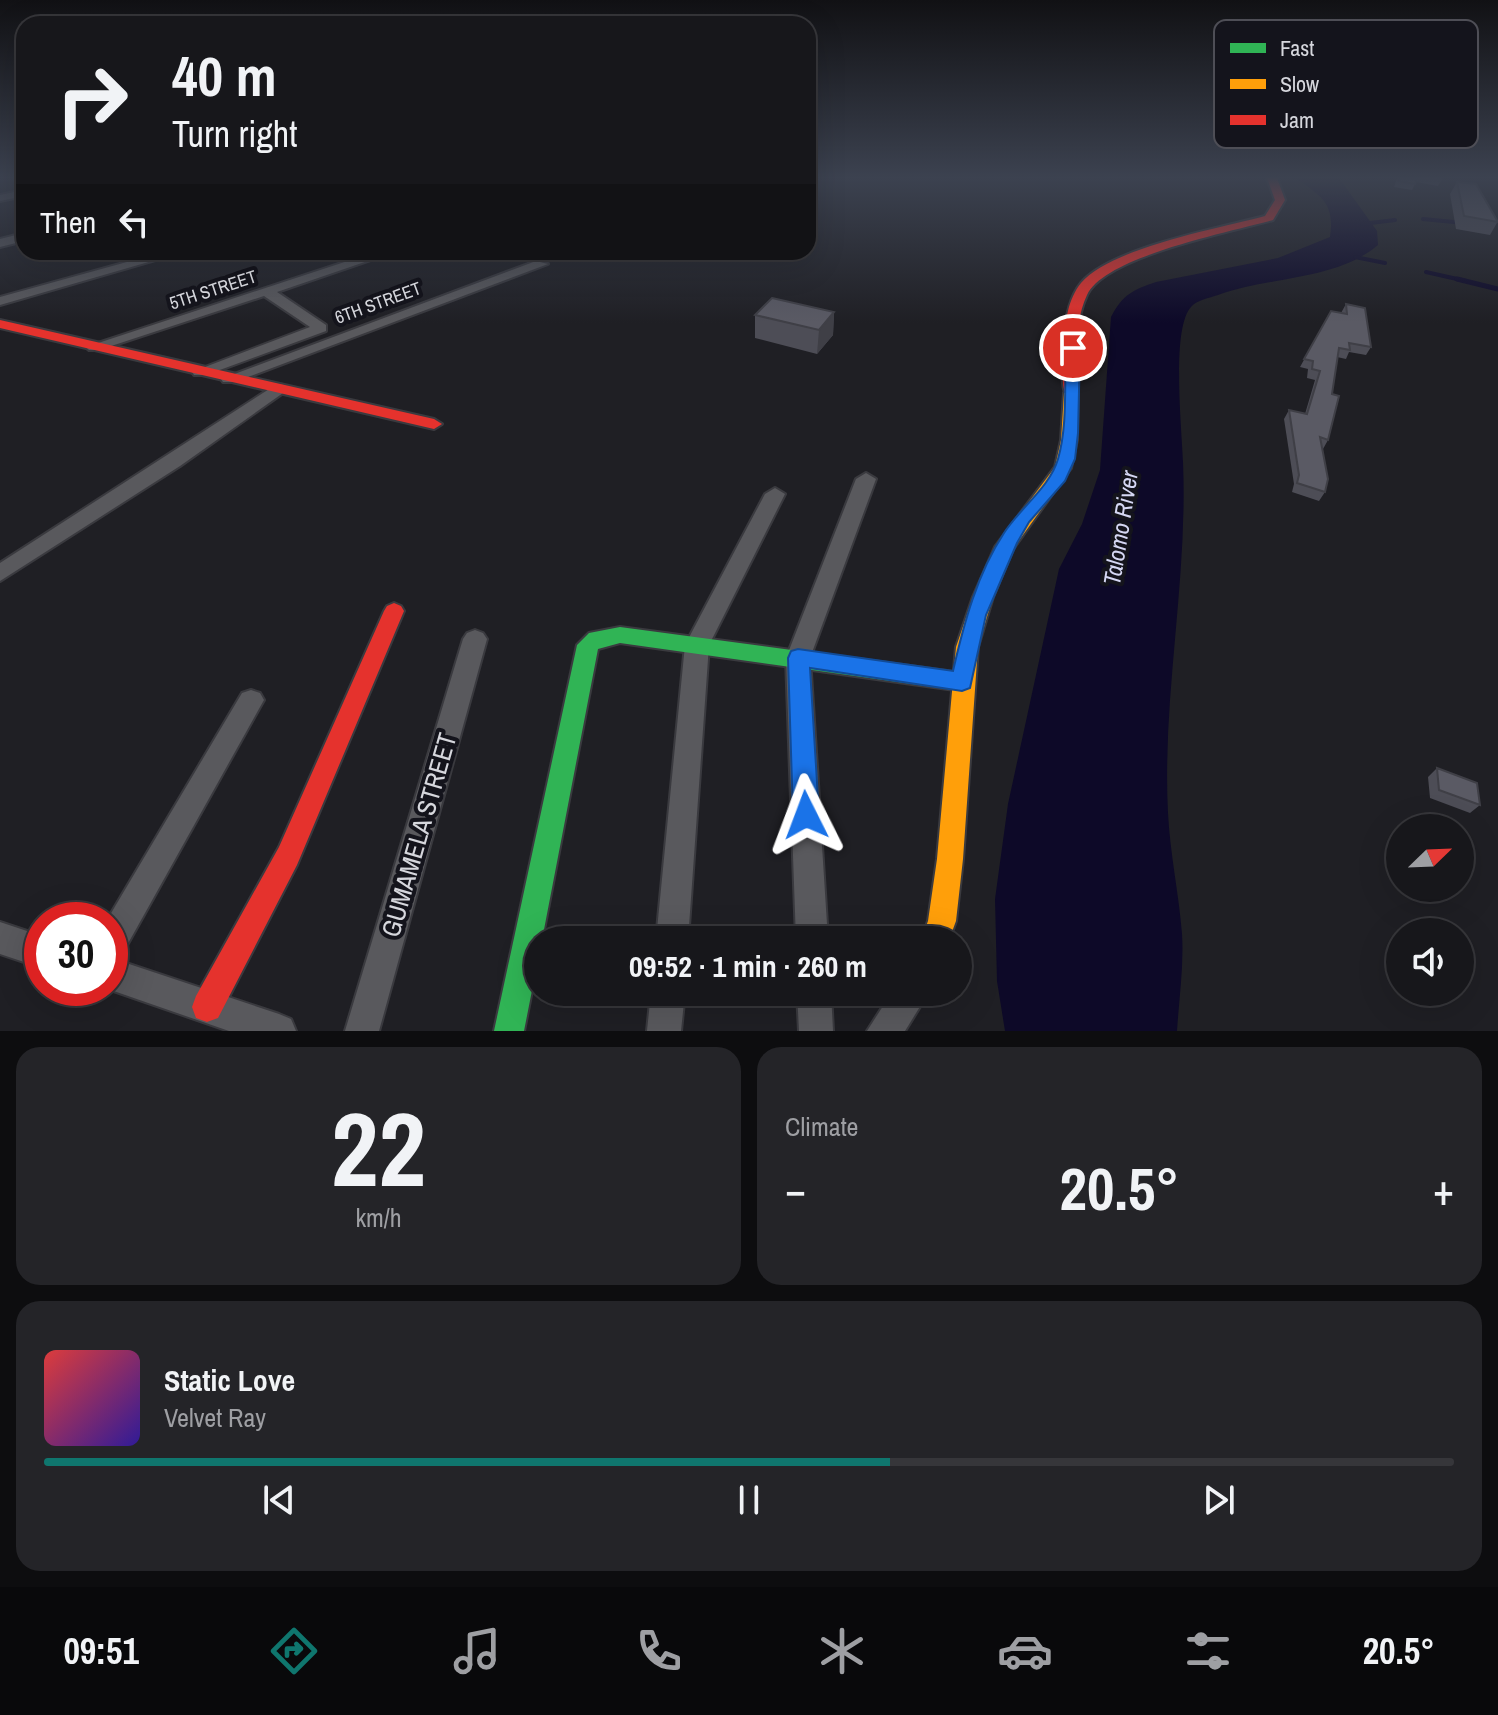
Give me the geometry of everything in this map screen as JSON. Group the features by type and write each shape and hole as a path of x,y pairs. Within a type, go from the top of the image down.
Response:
{"street":[{"path":"940,926 950,859 962,682 976,615 1007,542 1023,518 1059,477 1066,459 1074,330 1081,292 1100,271 1117,262 1241,226"},
{"path":"0,301 148,260"},
{"name":"5TH STREET","path":"94,347 364,260"},
{"name":"6TH STREET","path":"229,379 541,264"},
{"path":"200,372 321,328 267,292"},
{"path":"0,324 434,424"},
{"path":"0,573 161,470 277,389"},
{"path":"811,926 798,658 866,479"},
{"path":"673,926 697,645 775,494"},
{"path":"207,1007 264,906 288,856 394,611"},
{"path":"509,1031 584,652 596,639 607,636 697,645 962,682"},
{"name":"GUMAMELA STREET","path":"362,1031 475,639"},
{"path":"128,914 251,700"},
{"path":"0,938 24,946"},
{"path":"128,980 279,1031"},
{"path":"664,1031 667,1006"},
{"path":"815,1006 816,1031"},
{"path":"884,1031 902,1006"}],"water":[{"name":"Talomo River","path":"1331,226 1373,226 1378,245 1361,257 1322,272 1238,289 1200,301 1191,307 1185,318 1181,336 1179,380 1184,506 1167,769 1169,828 1182,934 1177,1031 1005,1031 997,981 995,899 1008,804 1059,569 1082,524 1100,470 1111,317 1124,298 1156,282 1278,258 1330,237"}],"building":[{"path":"772,298 834,312 819,330 755,315"},
{"path":"1346,304 1365,308 1371,347 1349,343 1350,350 1339,348 1332,394 1339,396 1328,440 1320,437 1328,479 1325,492 1297,483 1299,475 1289,410 1307,414 1320,371 1312,369 1313,361 1304,359 1331,311 1347,314"},
{"path":"1437,768 1477,783 1480,805 1439,790"}],"waterway":[{"path":"1355,257 1385,263"},
{"path":"1426,272 1466,281"},
{"path":"1457,279 1498,289"}],"traffic: fast":[{"path":"509,1031 588,645 596,639 620,635 962,682"}],"traffic: slow":[{"path":"940,926 950,859 967,647 1004,547 1063,468 1069,440 1071,393"}],"traffic: jam":[{"path":"1071,393 1072,323 1086,285 1118,263 1238,226"},
{"path":"0,324 434,424"},
{"path":"207,1007 288,856 394,611"}],"route":[{"path":"806,815 798,658 962,682 976,615 1007,542 1023,518 1059,477 1066,459 1073,348"}]}
